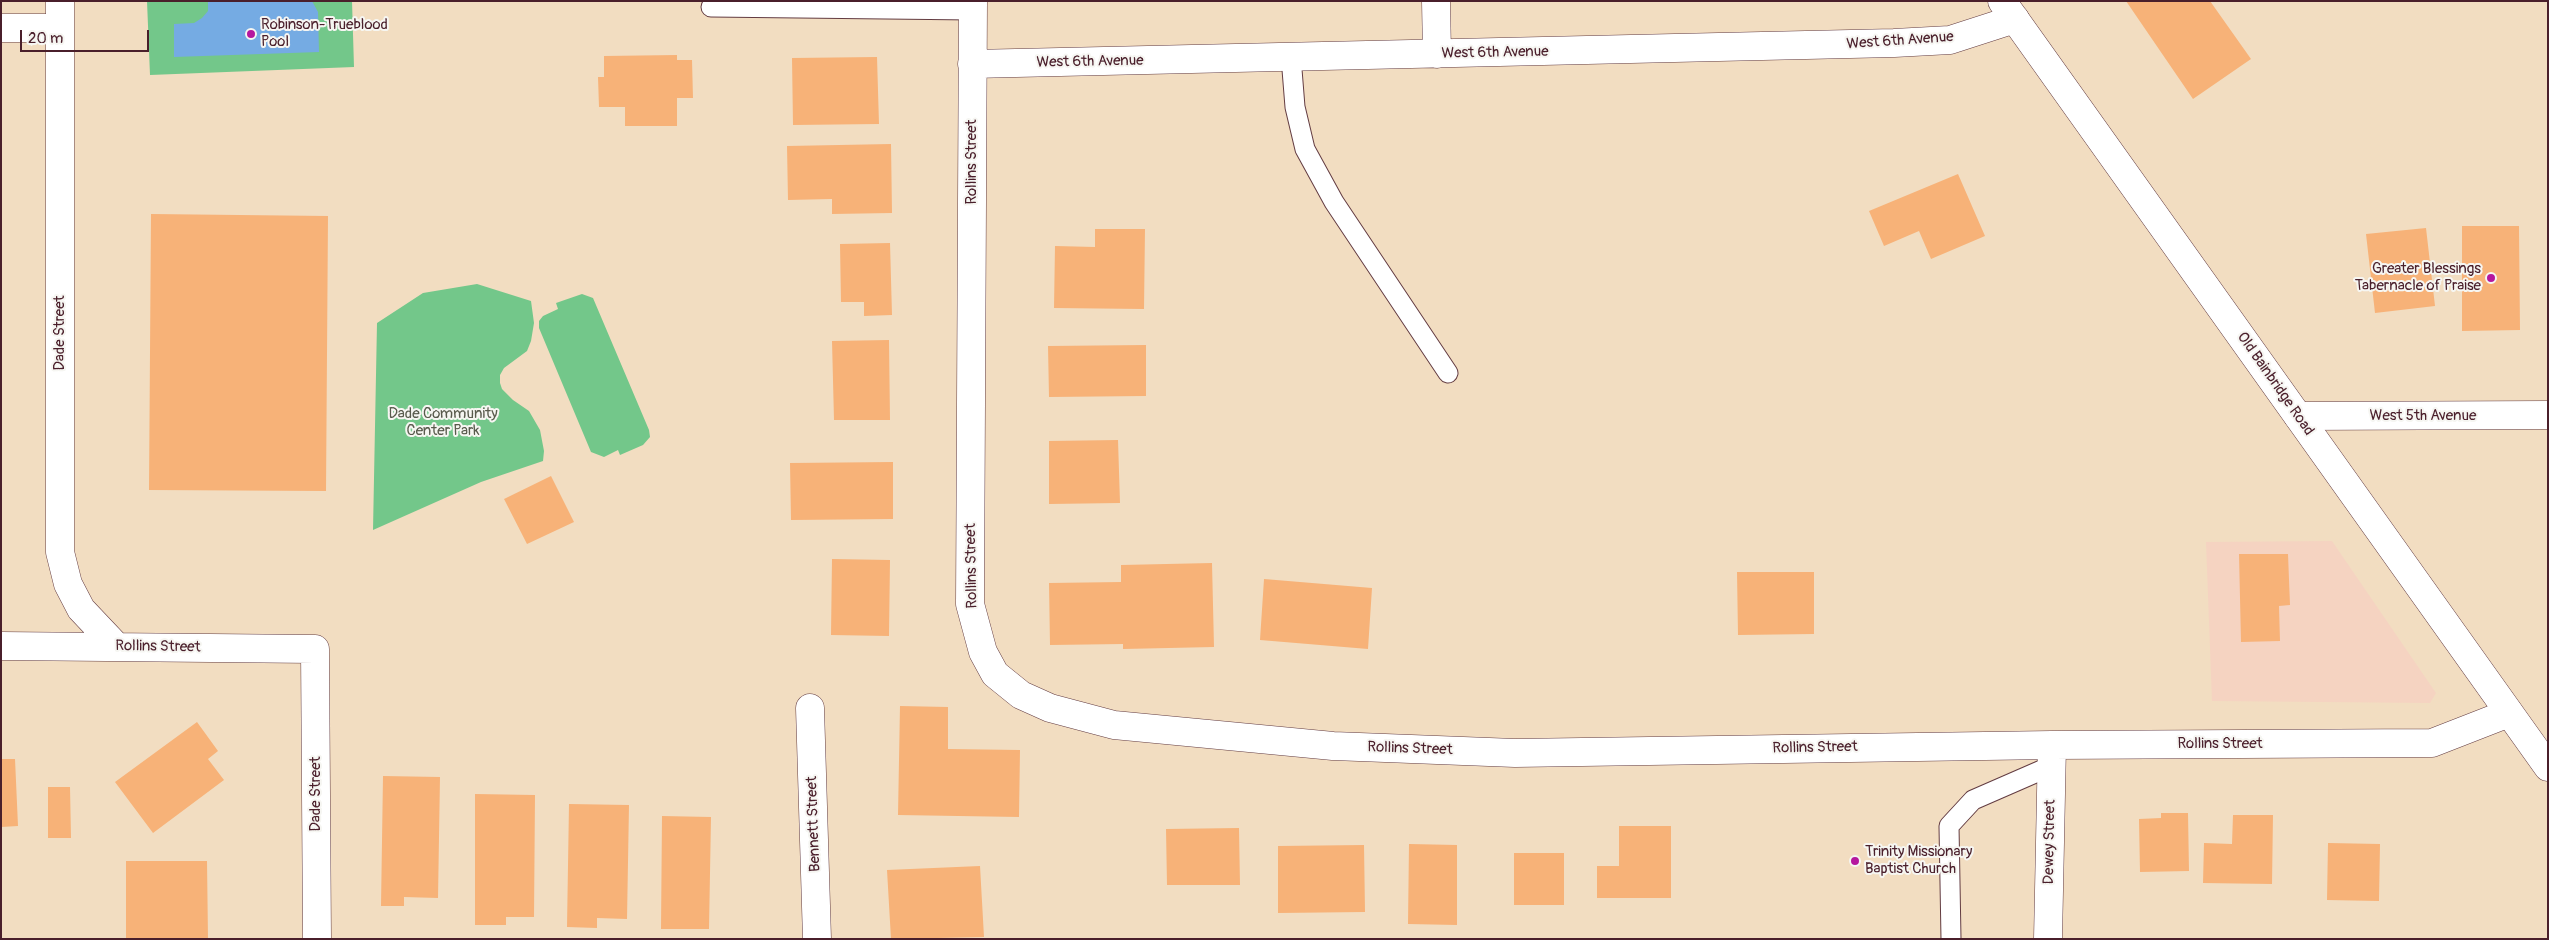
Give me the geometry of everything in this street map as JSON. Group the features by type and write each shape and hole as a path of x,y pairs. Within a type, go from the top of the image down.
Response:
{"street":[{"name":"Dade Street","path":"60,1 60,552 68,584 81,609 116,646"},
{"path":"1436,1 1437,54"},
{"name":"Rollins Street","path":"973,6 970,604 983,652 995,674 1021,695 1050,708 1114,725 1333,746 1515,753 2051,756 2432,743 2509,714"},
{"name":"West 6th Avenue","path":"972,64 1291,58 1950,40 2008,10"},
{"name":"Old Bainbridge Road","path":"2008,10 2548,767"},
{"path":"1,28 60,28"},
{"name":"West 5th Avenue","path":"2298,416 2548,415"},
{"name":"Rollins Street","path":"1,646 315,649"},
{"name":"Dade Street","path":"315,649 317,939"},
{"name":"Bennett Street","path":"810,708 817,939"},
{"name":"Dewey Street","path":"2048,939 2051,756"}],"lane":[{"path":"711,7 973,6"},
{"path":"1291,58 1295,107 1305,149 1334,202 1448,373"},
{"path":"1951,939 1948,826 1973,800 2051,756"}],"shaded area":[{"path":"2332,541 2436,693 2430,703 2212,701 2206,542"}],"green space":[{"name":"Robinson-Trueblood Pool","path":"147,1 352,1 354,67 150,75"},
{"name":"Dade Community Center Park","path":"477,284 531,301 534,323 531,341 527,351 504,368 500,375 500,383 502,389 513,400 529,411 540,430 544,451 543,461 481,482 373,530 377,323 423,293"},
{"path":"582,294 593,298 649,430 650,437 643,445 620,455 618,450 604,457 591,452 539,328 539,321 543,316 558,309 556,303"}],"water":[{"path":"208,1 312,1 318,12 319,52 174,57 174,24 194,23 202,18 208,11"}],"building":[{"path":"2126,1 2210,1 2251,59 2193,99"},
{"path":"677,55 677,60 692,60 693,98 677,98 677,126 625,126 625,107 599,107 598,77 604,77 604,56"},
{"path":"877,57 879,124 793,125 792,58"},
{"path":"891,144 892,213 832,214 832,199 788,200 787,146"},
{"path":"1958,174 1985,236 1931,259 1919,231 1884,246 1869,211"},
{"path":"151,214 328,216 326,491 149,490"},
{"name":"Greater Blessings Tabernacle of Praise","path":"2462,226 2519,226 2520,330 2462,331"},
{"path":"2426,228 2435,306 2375,313 2366,234"},
{"path":"1095,229 1145,229 1144,309 1054,308 1055,246 1095,247"},
{"path":"890,243 892,315 864,316 864,302 841,302 840,244"},
{"path":"889,340 890,420 834,420 832,341"},
{"path":"1146,345 1146,396 1049,397 1048,346"},
{"path":"1118,440 1120,503 1049,504 1049,441"},
{"path":"893,462 893,519 791,520 790,463"},
{"path":"551,476 574,522 527,544 504,499"},
{"path":"2239,554 2288,554 2290,605 2279,606 2280,641 2241,642"},
{"path":"832,559 890,560 889,636 831,635"},
{"path":"1212,563 1214,647 1123,649 1123,644 1050,645 1049,583 1121,582 1121,565"},
{"path":"1737,572 1814,572 1814,634 1738,635"},
{"path":"1264,579 1372,588 1368,649 1260,640"},
{"path":"900,706 948,707 948,749 1020,750 1019,817 898,815"},
{"path":"197,722 218,751 208,759 224,780 153,833 115,782"},
{"path":"1,759 15,759 18,826 1,827"},
{"path":"383,776 440,777 438,898 404,897 404,906 381,906"},
{"path":"48,787 70,787 71,838 48,838"},
{"path":"475,794 535,795 534,917 506,917 506,925 475,925"},
{"path":"569,804 629,805 627,919 597,918 597,928 567,927"},
{"path":"2161,813 2188,813 2189,871 2140,872 2139,819 2161,818"},
{"path":"2233,815 2273,815 2272,884 2203,883 2204,843 2232,844"},
{"path":"662,816 711,817 709,929 661,929"},
{"path":"1619,826 1671,826 1671,898 1597,898 1597,866 1619,866"},
{"path":"1239,828 1240,885 1167,885 1166,829"},
{"path":"2328,843 2380,844 2379,901 2327,900"},
{"path":"1409,844 1457,845 1457,925 1408,924"},
{"path":"1364,845 1365,912 1278,913 1278,846"},
{"path":"1514,853 1564,853 1564,905 1514,905"},
{"path":"126,861 207,861 208,939 126,939"},
{"path":"980,866 984,937 891,939 887,870"}],"place":[{"name":"Robinson-Trueblood Pool","path":"251,34"},
{"name":"Greater Blessings Tabernacle of Praise","path":"2491,278"},
{"name":"Trinity Missionary Baptist Church","path":"1855,861"}]}
